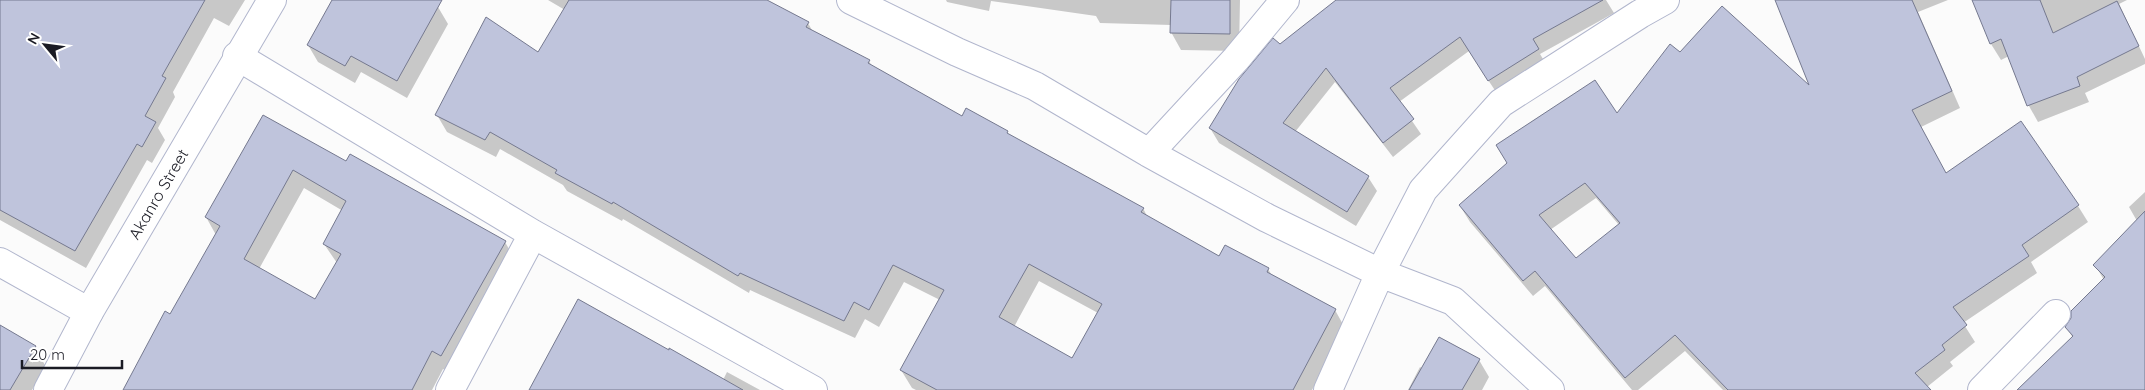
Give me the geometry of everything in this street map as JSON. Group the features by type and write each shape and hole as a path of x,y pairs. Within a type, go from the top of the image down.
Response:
{"street":[{"name":"Akanro Street","path":"48,390 89,312 237,56 272,0"},
{"path":"851,0 957,52 1035,86 1267,218 1380,272 1453,301 1550,390"},
{"path":"1149,152 1236,59 1285,0"},
{"path":"1328,390 1380,272 1422,190 1501,103 1665,0"},
{"path":"237,56 533,234 813,390"},
{"path":"450,390 533,234"},
{"path":"0,262 89,312"},
{"path":"1982,390 2056,314"}],"building":[{"path":"0,0 205,0 162,76 166,78 145,116 156,122 142,147 137,144 75,251 0,210"},
{"path":"332,0 442,0 397,81 351,56 345,66 307,45"},
{"path":"569,0 767,0 809,22 806,27 870,60 868,63 962,116 966,108 1008,131 1007,133 1144,208 1141,212 1219,256 1225,245 1269,268 1267,272 1336,309 1293,390 937,390 900,370 944,290 893,265 869,310 854,302 844,321 740,273 738,276 613,202 612,204 555,173 557,170 490,132 485,140 435,115 486,17 538,52","holes":["1029,264 1102,304 1072,358 999,317"]},
{"path":"1171,0 1230,0 1230,34 1170,33"},
{"path":"1336,0 1603,0 1533,39 1539,49 1488,81 1460,37 1390,88 1414,119 1383,143 1326,68 1283,123 1369,176 1347,212 1209,128 1239,79 1273,38 1280,44"},
{"path":"1775,0 1912,0 1952,91 1912,110 1946,173 2021,121 2079,205 2022,245 2029,256 1953,307 1967,325 1942,345 1945,350 1915,373 1931,390 1728,390 1675,335 1625,378 1535,271 1523,281 1459,205 1507,163 1496,145 1595,80 1617,113 1670,44 1680,52 1722,6 1809,85","holes":["1585,183 1620,223 1576,258 1539,215"]},
{"path":"1972,0 2040,0 2053,33 2117,1 2139,46 2077,77 2080,86 2027,106 2001,39 1990,44"},
{"path":"263,115 346,161 350,154 506,241 441,356 432,351 412,390 123,390 165,311 170,314 220,226 205,217","holes":["293,170 346,201 323,244 341,254 315,299 244,259"]},
{"path":"2145,211 2145,390 2017,390 2073,336 2065,327 2071,318 2071,311 2105,277 2093,265"},
{"path":"578,299 669,350 669,348 743,390 529,390"},
{"path":"0,325 36,346 10,390 0,390"},
{"path":"1439,337 1480,359 1462,390 1409,390"}]}
